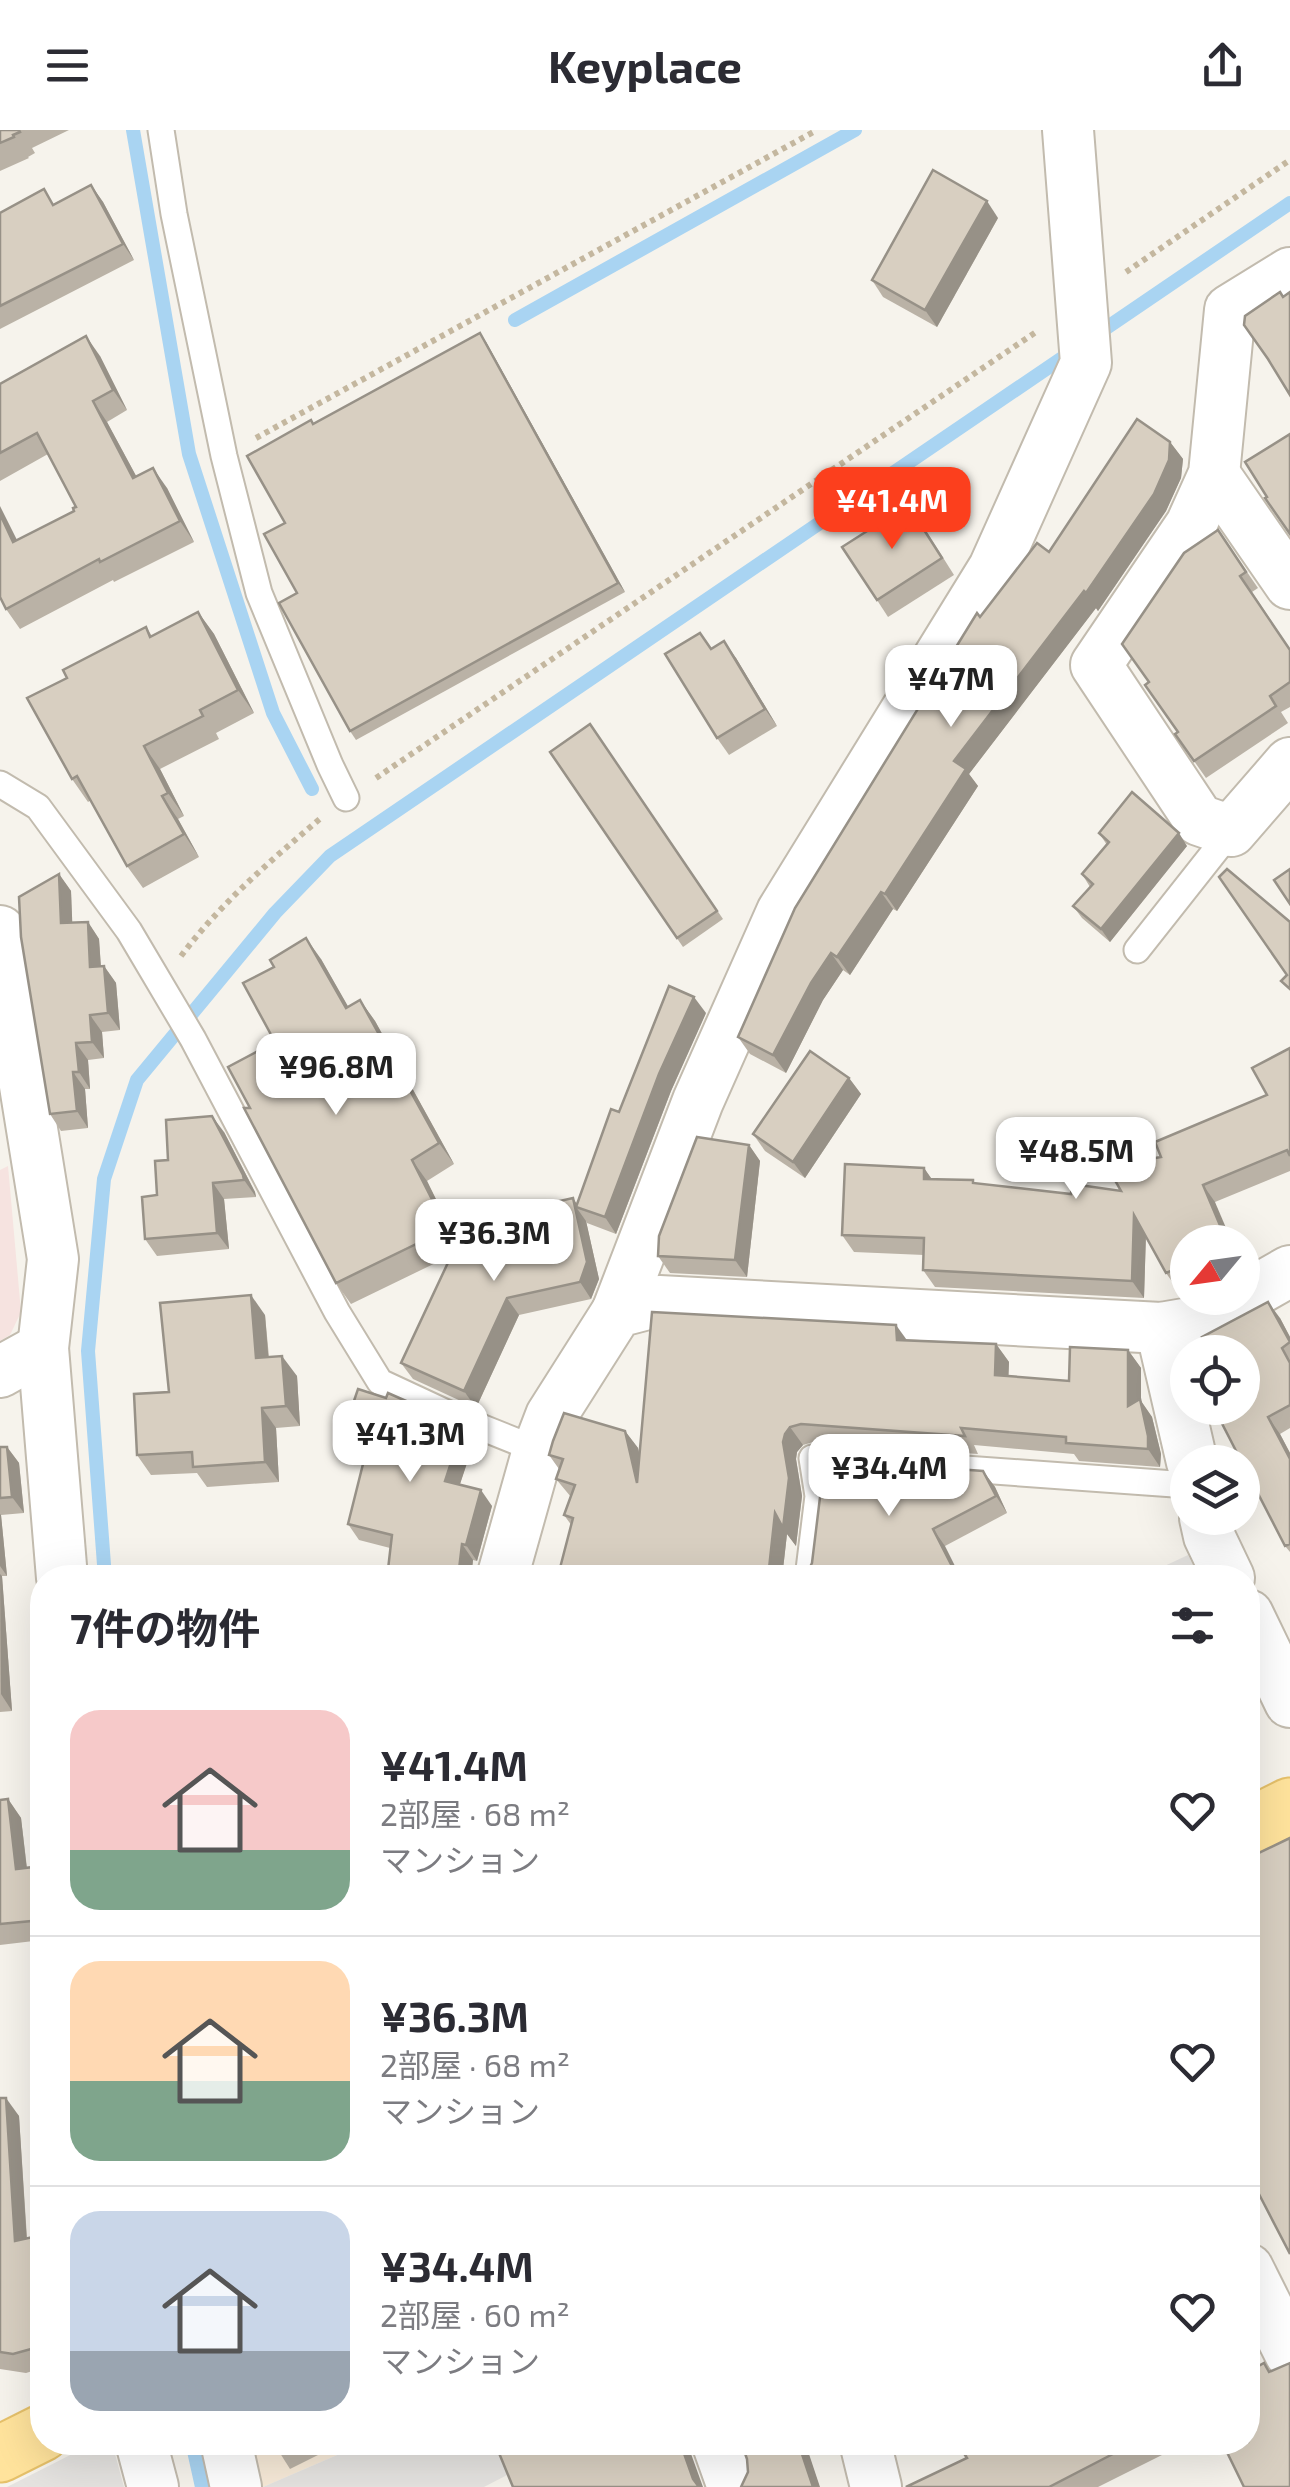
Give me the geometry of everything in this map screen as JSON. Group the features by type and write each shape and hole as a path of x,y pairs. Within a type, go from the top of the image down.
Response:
{"main road":[{"path":"1260,1821 1290,1806"},
{"path":"0,2454 30,2439"}],"street":[{"path":"506,1565 551,1416 616,1312 698,1101 782,912 994,568 1082,327 1068,130"},
{"path":"1290,273 1230,310 1214,474 1191,525 1096,664 1199,820 1231,831 1290,763"},
{"path":"1214,474 1290,584"},
{"path":"0,931 53,1259 42,1348 61,1565"},
{"path":"616,1312 659,1301 1161,1328 1202,1321 1290,1271"},
{"path":"1161,1328 1188,1445"},
{"path":"0,1372 42,1348"},
{"path":"1209,1535 1223,1565"},
{"path":"1260,1640 1290,1702"},
{"path":"1260,2293 1290,2353"},
{"path":"144,2455 153,2487"},
{"path":"229,2455 236,2487"},
{"path":"721,2455 732,2487"},
{"path":"868,2455 876,2487"}],"lane":[{"path":"161,130 174,214 224,456 259,593 346,798"},
{"path":"0,784 38,807 129,931 193,1039 337,1312 380,1382 538,1450"},
{"path":"1137,950 1231,831"},
{"path":"810,1565 818,1496 812,1458 1170,1484"}],"path":[{"path":"224,456 816,130"},
{"path":"163,987 205,924 256,873 346,798 1082,327 1290,160"}],"shaded area":[{"path":"8,1166 21,1312 10,1335 0,1341 0,1170"},
{"path":"1188,1555 1193,1565 1167,1565"},
{"path":"70,2455 115,2455 124,2487 7,2487"},
{"path":"244,2455 337,2455 263,2487 251,2487"},
{"path":"337,2455 502,2455 509,2474 484,2487 263,2487"}],"building":[{"path":"0,130 19,130 20,132 0,143"},
{"path":"933,170 987,201 925,310 872,280"},
{"path":"91,185 123,244 0,306 0,213 44,189 53,205"},
{"path":"1280,292 1283,297 1290,292 1290,395 1244,325 1245,316"},
{"path":"480,333 618,583 350,731 279,603 297,593 264,534 285,523 247,456"},
{"path":"86,336 113,390 93,401 133,478 153,468 180,521 6,609 0,597 0,514 13,542 76,507 37,433 0,453 0,384"},
{"path":"1137,419 1170,442 1169,460 1154,494 1086,593 954,761 966,769 885,894 881,892 837,957 831,953 773,1055 738,1037 795,908 977,613 980,617 1037,543 1049,552"},
{"path":"1290,434 1290,534 1245,462"},
{"path":"908,505 942,558 877,600 842,547"},
{"path":"1218,530 1246,572 1240,576 1290,650 1290,682 1270,696 1276,706 1194,761 1145,685 1149,682 1122,644 1184,553"},
{"path":"198,612 238,690 200,710 203,716 144,746 168,793 162,796 184,834 127,866 77,776 72,779 27,698 67,678 63,670 146,627 150,637"},
{"path":"700,633 711,649 724,641 765,709 717,738 665,654"},
{"path":"590,724 717,911 677,938 550,752"},
{"path":"1132,792 1179,833 1101,929 1073,906 1093,884 1082,874 1109,842 1099,833"},
{"path":"1227,869 1290,922 1290,989 1281,981 1287,975 1219,877"},
{"path":"1290,869 1290,904 1274,880"},
{"path":"59,874 61,923 88,922 90,967 104,966 108,1013 90,1015 92,1042 76,1043 79,1072 73,1072 77,1111 50,1114 21,937 19,897"},
{"path":"306,938 346,1008 360,1000 439,1143 412,1160 447,1229 336,1283 244,1108 250,1108 228,1067 275,1042 243,983 274,967 270,960"},
{"path":"669,986 694,997 659,1074 605,1217 576,1207 611,1109 619,1112"},
{"path":"1290,1048 1290,1156 1287,1150 1203,1185 1220,1225 1170,1225 1170,1271 1166,1273 1134,1215 1132,1281 923,1270 924,1238 842,1235 845,1164 924,1168 924,1179 973,1180 1071,1194 1072,1184 1121,1191 1112,1175 1134,1172 1132,1162 1161,1157 1155,1142 1267,1095 1252,1068"},
{"path":"810,1051 849,1078 793,1162 753,1134"},
{"path":"212,1116 244,1180 213,1183 217,1233 145,1239 142,1197 157,1195 155,1161 168,1160 166,1120"},
{"path":"697,1137 749,1145 735,1260 658,1256 659,1236"},
{"path":"573,1198 587,1262 580,1282 507,1298 464,1391 401,1363 467,1222"},
{"path":"251,1295 256,1358 282,1356 286,1406 262,1408 265,1462 193,1467 192,1452 137,1455 134,1394 169,1392 160,1303"},
{"path":"1268,1302 1290,1342 1282,1348 1290,1363 1290,1405 1268,1417 1290,1459 1290,1544 1285,1546 1260,1497 1260,1445 1233,1445 1223,1425 1260,1425 1260,1335 1206,1335 1243,1315 1260,1315 1260,1306"},
{"path":"652,1312 896,1325 897,1340 996,1344 995,1375 1069,1381 1070,1347 1128,1350 1128,1406 1140,1399 1148,1436 1148,1449 1066,1443 1066,1437 961,1428 965,1436 801,1424 790,1427 783,1442 789,1478 783,1528 775,1513 769,1565 561,1565 573,1518 564,1515 575,1485 556,1479 563,1459 549,1455 564,1413 625,1431 637,1483"},
{"path":"358,1389 386,1398 388,1393 463,1426 445,1481 481,1490 466,1545 462,1544 460,1565 389,1565 392,1535 348,1524 367,1448 341,1439"},
{"path":"0,1447 7,1447 12,1497 0,1498"},
{"path":"820,1459 983,1471 996,1496 933,1529 951,1565 811,1565 822,1481"},
{"path":"8,1799 16,1869 30,1867 30,1921 0,1924 0,1800"},
{"path":"1290,1838 1290,2254 1260,2196 1260,1852"},
{"path":"0,2098 6,2098 15,2241 30,2238 30,2349 13,2354 0,2352"},
{"path":"1264,2363 1269,2372 1290,2363 1290,2487 1244,2487 1228,2455 1260,2455 1260,2365"},
{"path":"500,2455 685,2455 699,2487 513,2487"},
{"path":"746,2455 802,2455 813,2487 741,2487 748,2472"},
{"path":"965,2455 1111,2455 1049,2487 906,2487 967,2458"}],"waterway":[{"path":"133,130 189,454 273,713 312,789"},
{"path":"515,320 855,130"},
{"path":"1096,335 1290,203"},
{"path":"104,1565 88,1351 104,1179 137,1080 275,913 330,856 1074,350"},
{"path":"195,2455 202,2487"}]}
